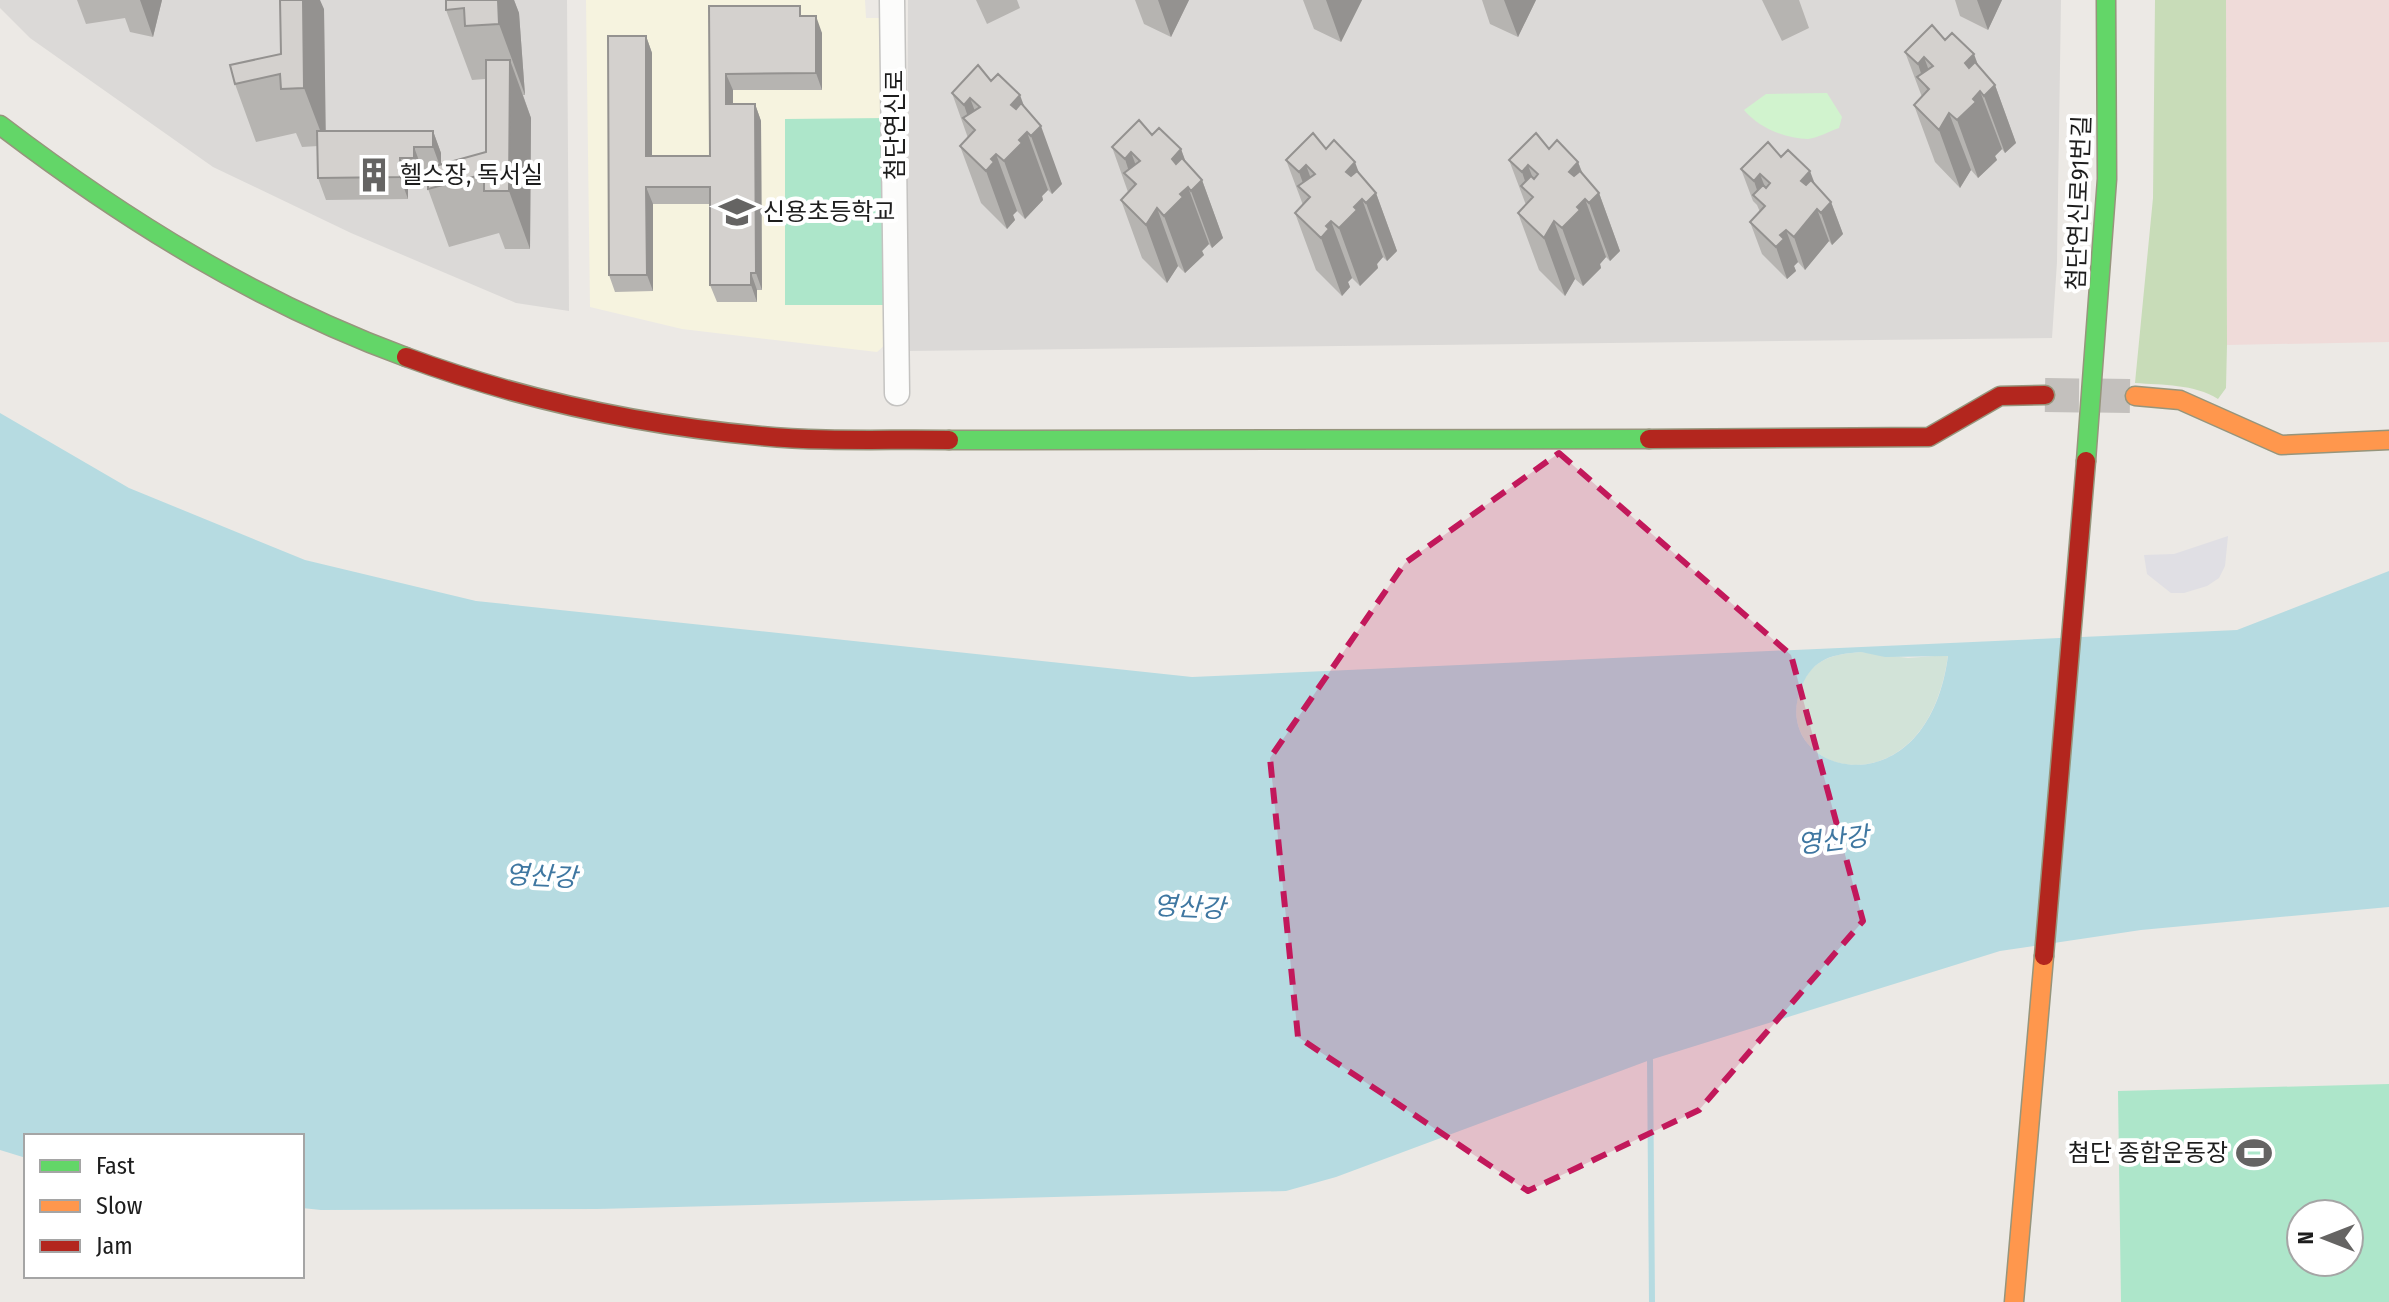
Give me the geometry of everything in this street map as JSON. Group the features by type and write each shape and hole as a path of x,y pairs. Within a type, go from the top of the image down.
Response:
{"street":[{"name":"첨단연신로91번길","path":"2014,1302 2107,179 2106,0"},
{"name":"첨단연신로","path":"892,5 897,393"},
{"path":"0,125 49,165 131,223 225,279 309,320 401,358 510,392 592,412 678,427 765,437 942,440 1929,437 2000,396 2045,395"},
{"path":"2135,396 2180,400 2281,445 2389,440"}],"highlighted area":[{"path":"1559,453 1791,655 1863,921 1699,1110 1528,1191 1298,1037 1270,758 1405,563"}],"shaded area":[{"path":"0,0 567,0 569,311 516,303 351,233 213,167 30,38 0,8"},
{"name":"신용초등학교","path":"586,0 865,0 866,18 886,18 886,344 877,352 682,329 590,307"},
{"path":"908,0 2061,0 2057,262 2052,338 906,351"},
{"path":"2226,0 2389,0 2389,342 2227,345"},
{"path":"2228,536 2225,566 2219,578 2207,586 2184,593 2171,593 2147,574 2144,555 2174,554"}],"green space":[{"path":"2155,0 2226,0 2227,345 2226,388 2218,399 2189,388 2135,383 2153,198"},
{"path":"1827,93 1842,117 1839,128 1808,139 1773,131 1744,110 1766,94"},
{"path":"886,118 886,305 785,305 785,119"},
{"path":"1861,652 1908,658 1948,655 1934,707 1911,741 1882,760 1852,765 1826,758 1806,741 1796,716 1802,685 1812,669 1834,656"},
{"name":"첨단 종합운동장","path":"2389,1084 2389,1302 2121,1302 2118,1091"}],"water":[{"name":"영산강","path":"0,413 129,488 305,560 476,601 1192,677 2237,630 2389,571 2389,907 2141,930 2000,951 1650,1060 1336,1177 1286,1191 597,1209 321,1210 304,1208 304,1134 24,1134 24,1157 0,1150","holes":["1861,652 1885,657 1948,656 1934,708 1911,742 1882,760 1852,765 1826,758 1806,741 1796,716 1802,686 1818,663 1833,656"]}],"building":[{"path":"280,0 303,0 304,88 281,89 280,74 235,84 230,65 281,54"},
{"path":"446,0 498,0 499,24 465,26 464,8 446,10"},
{"path":"709,6 800,6 800,16 816,16 816,73 726,74 726,104 755,104 756,273 751,273 751,285 710,285 710,187 646,187 647,275 609,275 608,36 646,36 646,156 710,156"},
{"path":"1932,25 1945,40 1952,33 1974,54 1965,63 1969,68 1975,62 1995,85 1984,96 1980,91 1973,99 1976,102 1957,120 1949,113 1939,130 1914,105 1929,89 1917,77 1933,66 1924,57 1918,64 1905,52"},
{"path":"486,60 510,60 509,191 484,191 484,174 428,189 428,168 486,152"},
{"path":"978,65 991,81 998,74 1020,95 1011,105 1016,109 1021,103 1041,126 1031,136 1027,132 1019,140 1022,143 1004,161 996,154 986,171 960,146 975,130 963,118 980,107 970,98 964,105 952,93"},
{"path":"1139,120 1152,135 1159,128 1181,149 1172,159 1176,164 1182,158 1202,180 1191,191 1188,187 1180,194 1183,197 1164,216 1157,208 1146,225 1121,200 1136,184 1124,173 1140,161 1131,152 1125,159 1112,147"},
{"path":"317,131 433,131 433,147 414,147 414,158 400,158 400,177 318,178"},
{"path":"1313,133 1326,149 1334,140 1355,162 1346,172 1351,176 1357,171 1376,193 1366,203 1362,199 1354,207 1357,210 1339,228 1331,221 1321,238 1295,213 1310,197 1298,186 1315,174 1306,165 1299,172 1286,160"},
{"path":"1536,133 1549,149 1557,140 1578,162 1569,172 1574,176 1580,171 1599,193 1589,203 1585,199 1577,207 1580,210 1562,228 1554,221 1544,238 1518,213 1533,197 1521,186 1531,176 1534,179 1538,174 1528,165 1522,172 1509,160"},
{"path":"1768,142 1781,157 1788,150 1810,171 1801,181 1806,185 1811,180 1831,202 1821,213 1817,209 1794,237 1786,230 1780,235 1784,239 1776,247 1750,222 1765,206 1753,195 1763,185 1766,188 1770,183 1760,174 1754,181 1741,169"}],"waterway":[{"path":"1650,1060 1652,1302"}],"tunnel":[{"path":"2045,395 2135,396"}],"traffic: fast":[{"path":"2086,461 2107,179 2106,0"},
{"path":"0,125 96,194 194,256 297,311 406,357"},
{"path":"949,440 1649,439"}],"traffic: slow":[{"path":"2135,396 2180,400 2281,445 2389,440"},
{"path":"2014,1302 2044,956"}],"traffic: jam":[{"path":"406,357 536,398 670,425 784,438 949,440"},
{"path":"1649,439 1929,437 2000,396 2045,395"},
{"path":"2044,956 2086,461"}],"place":[{"name":"헬스장, 독서실","path":"374,175"},
{"name":"신용초등학교","path":"737,212"},
{"name":"첨단 종합운동장","path":"2254,1153"}]}
